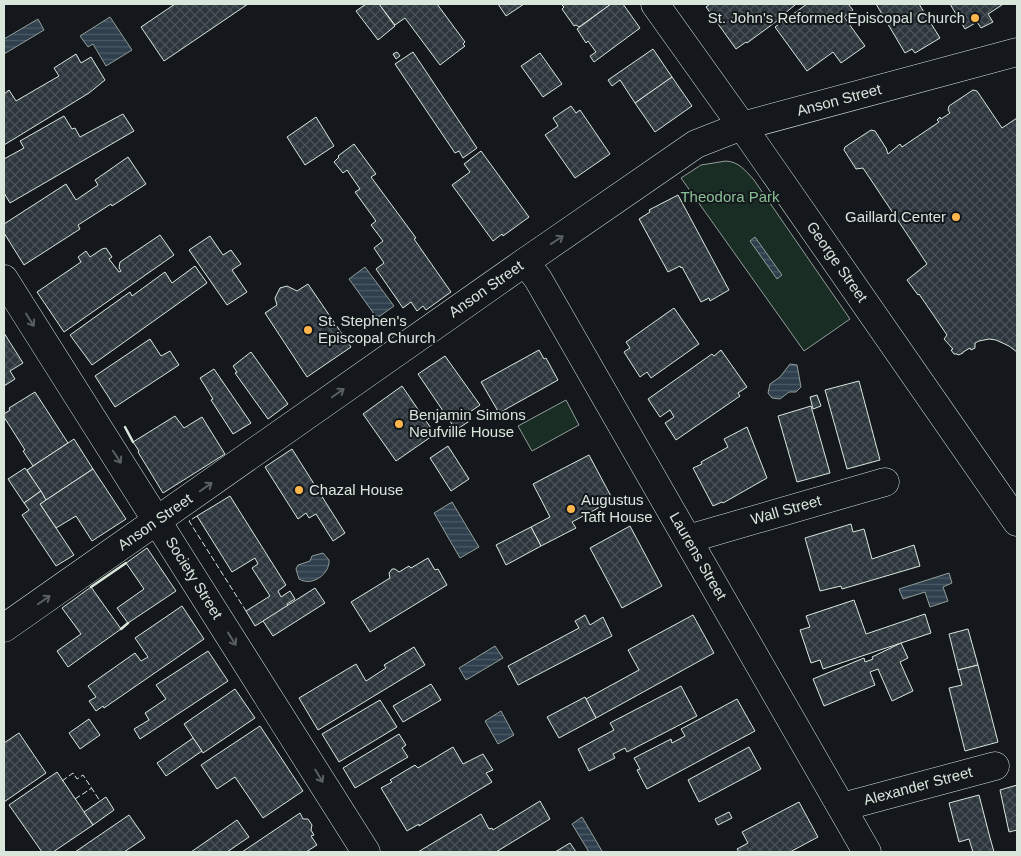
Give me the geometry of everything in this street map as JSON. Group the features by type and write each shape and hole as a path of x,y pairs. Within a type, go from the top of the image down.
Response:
{"street":[{"name":"George Street","path":"655,4 1017,522"},
{"name":"Anson Street","path":"4,628 696,144 742,126 1017,52"},
{"name":"Laurens Street","path":"525,262 538,280 688,538 867,852"},
{"name":"Society Street","path":"4,279 366,852"},
{"name":"Wall Street","path":"688,538 885,482"},
{"name":"Alexander Street","path":"842,807 995,766"}],"green space":[{"name":"Theodora Park","path":"726,161 738,165 754,180 850,319 804,351 681,178 701,165"},
{"path":"566,400 579,425 532,451 518,426"}],"water":[{"path":"110,17 132,50 106,66 93,44 88,47 80,36"},
{"path":"38,19 44,30 4,54 4,39"},
{"path":"755,237 782,275 777,279 750,241"},
{"path":"365,267 394,306 377,318 349,279"},
{"path":"790,364 797,365 801,387 796,392 789,392 780,399 772,398 768,393 770,384 780,377"},
{"path":"452,502 479,547 460,558 434,513"},
{"path":"323,553 329,560 327,570 314,580 304,581 299,579 296,569 298,565 310,561 312,556"},
{"path":"949,573 952,583 943,587 948,601 930,607 925,592 903,599 899,589"},
{"path":"495,646 503,658 466,680 459,668"},
{"path":"501,711 514,735 498,744 485,721"},
{"path":"582,817 602,851 589,852 572,824"}],"building":[{"path":"175,4 248,4 164,61 141,27"},
{"path":"366,4 379,4 395,26 378,40 356,11"},
{"path":"379,4 437,4 465,42 463,44 465,46 440,65 405,18 395,25"},
{"path":"498,4 524,4 506,16"},
{"path":"561,4 611,4 579,27 574,26 562,9 564,7"},
{"path":"611,4 623,4 640,28 594,62 590,56 596,52 588,41 586,43 577,29"},
{"path":"710,4 795,5 785,15 736,49 706,7"},
{"path":"807,4 848,4 853,10 844,17 865,46 841,63 833,52 807,71 775,27"},
{"path":"876,4 919,4 940,38 915,53 912,49 905,53"},
{"name":"St. John's Reformed Episcopal Church","path":"950,4 1002,5 988,14 993,22 981,28 977,22 965,29"},
{"path":"653,49 672,77 635,103 620,80 612,86 608,80"},
{"path":"397,52 400,56 396,59 393,54"},
{"path":"413,52 477,148 463,158 459,151 455,153 395,64"},
{"path":"540,53 562,84 543,97 521,66"},
{"path":"76,54 81,63 91,57 105,80 89,93 4,145 4,94 9,90 16,101 59,76 54,68"},
{"path":"672,77 692,106 655,132 635,103"},
{"name":"Gaillard Center","path":"973,90 977,91 1002,128 1017,118 1017,352 1009,346 989,339 975,343 975,348 971,350 970,348 958,355 954,354 951,350 953,349 944,339 947,335 907,280 927,264 863,168 856,169 844,150 845,147 871,130 875,131 888,154 900,144 902,147 939,122 937,120 940,117 941,119 950,113 948,110 949,106"},
{"path":"571,106 576,113 580,110 610,154 575,178 545,135 558,126 553,118"},
{"path":"123,114 134,131 10,203 4,193 4,159 24,148 20,141 64,116 72,129 75,128 80,137"},
{"path":"316,117 334,146 305,165 287,137"},
{"path":"354,144 376,174 371,177 416,238 414,239 451,292 426,310 423,306 417,311 411,302 403,308 376,269 384,263 374,248 383,241 371,225 376,221 355,192 360,189 347,170 343,173 334,162 338,156"},
{"path":"481,151 529,217 493,241 452,185 470,172 464,164"},
{"path":"128,157 146,184 78,225 80,229 24,265 4,233 4,224 66,184 76,200 98,185 95,180"},
{"path":"678,195 729,290 710,301 709,298 701,302 682,267 680,266 668,272 639,219 650,212 649,210"},
{"path":"160,235 174,255 64,332 37,292 81,262 78,257 86,251 90,257 106,248 112,257 109,259 119,272 121,271 119,268 120,262"},
{"path":"210,236 223,255 231,250 241,264 232,270 247,292 227,305 189,250"},
{"path":"195,266 207,283 92,365 70,335 130,292 132,296 165,272 172,283"},
{"name":"St. Stephen's Episcopal Church","path":"308,284 351,347 307,377 265,313 277,305 275,298 280,288 287,286 297,291"},
{"path":"674,308 699,344 651,378 647,372 640,377 624,352 630,348 626,342"},
{"path":"4,333 23,363 10,371 15,379 4,386"},
{"path":"150,339 161,356 170,351 179,365 115,407 95,376"},
{"path":"539,350 544,359 546,358 558,380 499,413 481,382"},
{"path":"721,350 747,387 738,393 740,396 676,440 665,423 674,417 670,410 660,417 648,399 712,354 714,356"},
{"path":"251,352 288,404 268,419 235,373 237,372 233,366"},
{"path":"445,356 480,405 467,414 471,420 456,430 418,374"},
{"path":"214,369 251,423 233,434 211,400 213,399 200,378"},
{"path":"859,381 880,460 847,469 825,390"},
{"name":"Benjamin Simons Neufville House","path":"402,386 435,434 396,461 363,414"},
{"path":"35,392 68,443 33,466 4,414 10,410 9,408"},
{"path":"817,395 821,406 813,409 810,397"},
{"path":"811,406 830,473 797,482 778,416"},
{"path":"175,416 184,428 202,417 225,454 163,493 133,442"},
{"path":"747,427 767,478 723,503 713,506 693,468 728,447 724,439"},
{"path":"74,439 93,469 46,500 27,470"},
{"path":"448,446 469,479 451,491 430,458"},
{"name":"Chazal House","path":"292,449 345,533 333,541 316,514 309,518 306,513 298,519 265,467"},
{"name":"Augustus Taft House","path":"589,455 613,500 572,522 576,528 541,546 531,527 550,517 533,484"},
{"path":"25,468 41,491 24,503 8,479"},
{"path":"93,469 126,519 92,541 76,516 56,528 40,504"},
{"path":"41,491 46,500 40,504 74,555 56,566 22,515 29,510 24,503"},
{"path":"230,496 286,585 278,591 281,597 290,591 295,599 287,604 288,606 255,626 246,611 270,596 252,568 258,564 255,558 232,572 197,516"},
{"path":"851,524 853,532 864,529 872,559 914,545 920,566 842,589 841,586 820,591 805,538"},
{"path":"630,526 662,586 622,608 590,548"},
{"path":"531,527 541,546 506,565 496,545"},
{"path":"147,548 176,591 128,623 117,608 144,589 126,563"},
{"path":"428,558 435,570 438,569 447,585 370,632 351,602 390,578 389,573 392,569 399,572 409,566 411,568"},
{"path":"91,587 121,629 68,667 57,651 81,634 62,608"},
{"path":"315,588 325,603 273,636 263,621"},
{"path":"854,600 866,634 925,614 931,633 823,669 820,660 811,663 800,630 810,627 806,616"},
{"path":"182,606 204,639 104,708 103,706 96,711 89,701 96,697 88,686 135,653 141,661 148,657 135,638"},
{"path":"585,615 590,625 603,617 612,636 518,685 508,666 579,628 575,621"},
{"path":"693,615 714,653 596,718 586,699 639,670 628,650"},
{"path":"968,629 978,665 958,670 949,634"},
{"path":"901,643 908,658 900,662 913,691 892,701 878,669 870,672 875,685 824,706 813,679 864,658 865,662 873,659 872,657"},
{"path":"414,647 425,665 318,730 299,698 356,664 366,681 386,668 384,665"},
{"path":"208,651 228,681 140,739 134,729 149,720 145,713 166,699 156,685"},
{"path":"978,665 998,742 965,751 949,688 962,685 958,670"},
{"path":"431,684 441,700 403,722 393,706"},
{"path":"681,686 697,716 627,752 625,748 613,754 615,758 589,771 578,749 614,730 610,723"},
{"path":"235,689 255,718 203,753 184,724"},
{"path":"585,697 596,718 559,738 547,717"},
{"path":"737,699 755,731 647,789 637,770 640,769 634,758 671,739 672,743 685,736 681,729"},
{"path":"380,700 397,727 339,762 322,734"},
{"path":"89,719 100,735 80,749 69,733"},
{"path":"260,726 303,791 263,818 235,777 217,789 201,765"},
{"path":"19,733 46,773 4,802 4,743"},
{"path":"399,734 406,745 402,748 408,757 355,788 343,768"},
{"path":"193,738 202,751 166,776 157,763"},
{"path":"453,747 463,764 483,754 493,770 486,773 492,782 419,826 419,824 407,831 381,788 392,782 390,780 415,765 418,768"},
{"path":"749,747 761,769 699,802 688,780"},
{"path":"57,772 93,825 53,852 42,852 9,805"},
{"path":"1017,785 1017,830 1009,832 1000,790"},
{"path":"979,795 994,852 973,852 969,839 959,842 949,803"},
{"path":"106,797 114,810 93,825 84,812"},
{"path":"540,801 550,819 496,852 418,852 481,814 489,829 492,828 493,830"},
{"path":"799,802 818,837 790,852 739,852 737,849 748,843 742,832"},
{"path":"729,812 732,818 718,825 715,819"},
{"path":"300,813 303,819 308,819 312,825 311,830 314,835 311,836 317,845 306,852 242,852"},
{"path":"129,815 145,838 124,852 75,852"},
{"path":"237,820 249,837 227,852 191,852"},
{"path":"570,843 576,852 555,852"}],"fence":[{"path":"197,516 189,521 246,611"},
{"path":"62,781 73,773 77,779 83,775 100,801"},
{"path":"75,799 92,788"}],"wall":[{"path":"125,427 133,442"},
{"path":"91,587 126,563"},
{"path":"121,629 128,623"}],"place":[{"name":"St. John's Reformed Episcopal Church","path":"975,18"},
{"name":"Gaillard Center","path":"956,217"},
{"name":"St. Stephen's Episcopal Church","path":"308,330"},
{"name":"Benjamin Simons Neufville House","path":"399,424"},
{"name":"Chazal House","path":"299,490"},
{"name":"Augustus Taft House","path":"571,509"}]}
